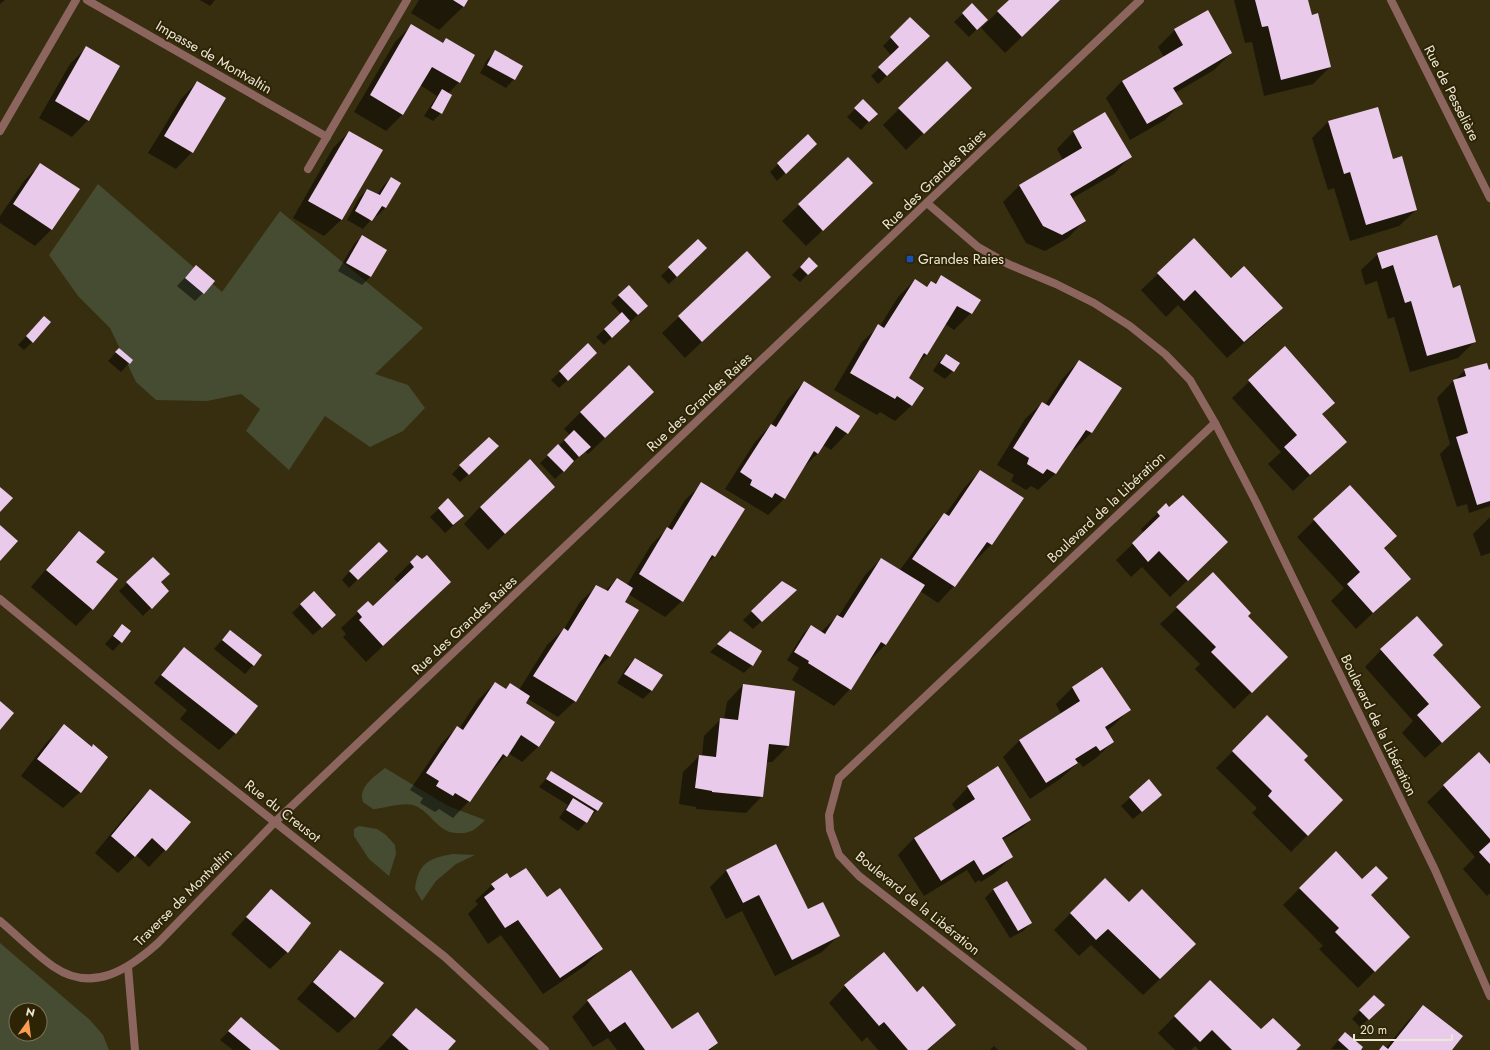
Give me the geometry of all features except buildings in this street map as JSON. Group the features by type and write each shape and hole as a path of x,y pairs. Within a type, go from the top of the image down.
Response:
{"street":[{"path":"0,131 76,0"},
{"name":"Impasse de Montvaltin","path":"87,0 327,137"},
{"path":"308,169 407,0"},
{"name":"Rue des Grandes Raies","path":"275,822 1140,0"},
{"name":"Rue de Pesselière","path":"1391,0 1490,198"},
{"path":"927,203 978,247 1008,264 1056,284 1094,303 1130,326 1165,354 1190,380 1215,423"},
{"name":"Boulevard de la Libération","path":"1083,1050 859,876 839,854 830,830 829,815 839,778 1215,423 1256,502 1435,870 1490,996"},
{"name":"Rue du Creusot","path":"0,599 82,668 275,822 348,878 445,957 545,1050"},
{"name":"Traverse de Montvaltin","path":"0,921 54,967 68,974 84,979 100,978 114,973 142,957 158,943 275,822"},
{"path":"128,966 135,1050"}],"green space":[{"path":"98,184 222,292 280,211 423,328 375,374 408,385 425,408 403,431 370,447 325,416 289,470 246,431 260,409 241,394 207,401 156,400 136,382 110,328 78,296 49,255"},
{"path":"385,768 448,806 485,820 472,831 456,833 444,829 424,811 413,805 398,805 373,809 363,802 363,792 368,783"},
{"path":"359,826 377,829 386,835 395,845 396,854 389,876 369,859 354,836 354,829"},
{"path":"453,854 475,855 456,864 436,881 422,901 415,889 419,873 422,868 431,860"},
{"path":"0,943 90,1020 103,1035 109,1050 0,1050"}],"place":[{"name":"Grandes Raies","path":"910,259"}]}
